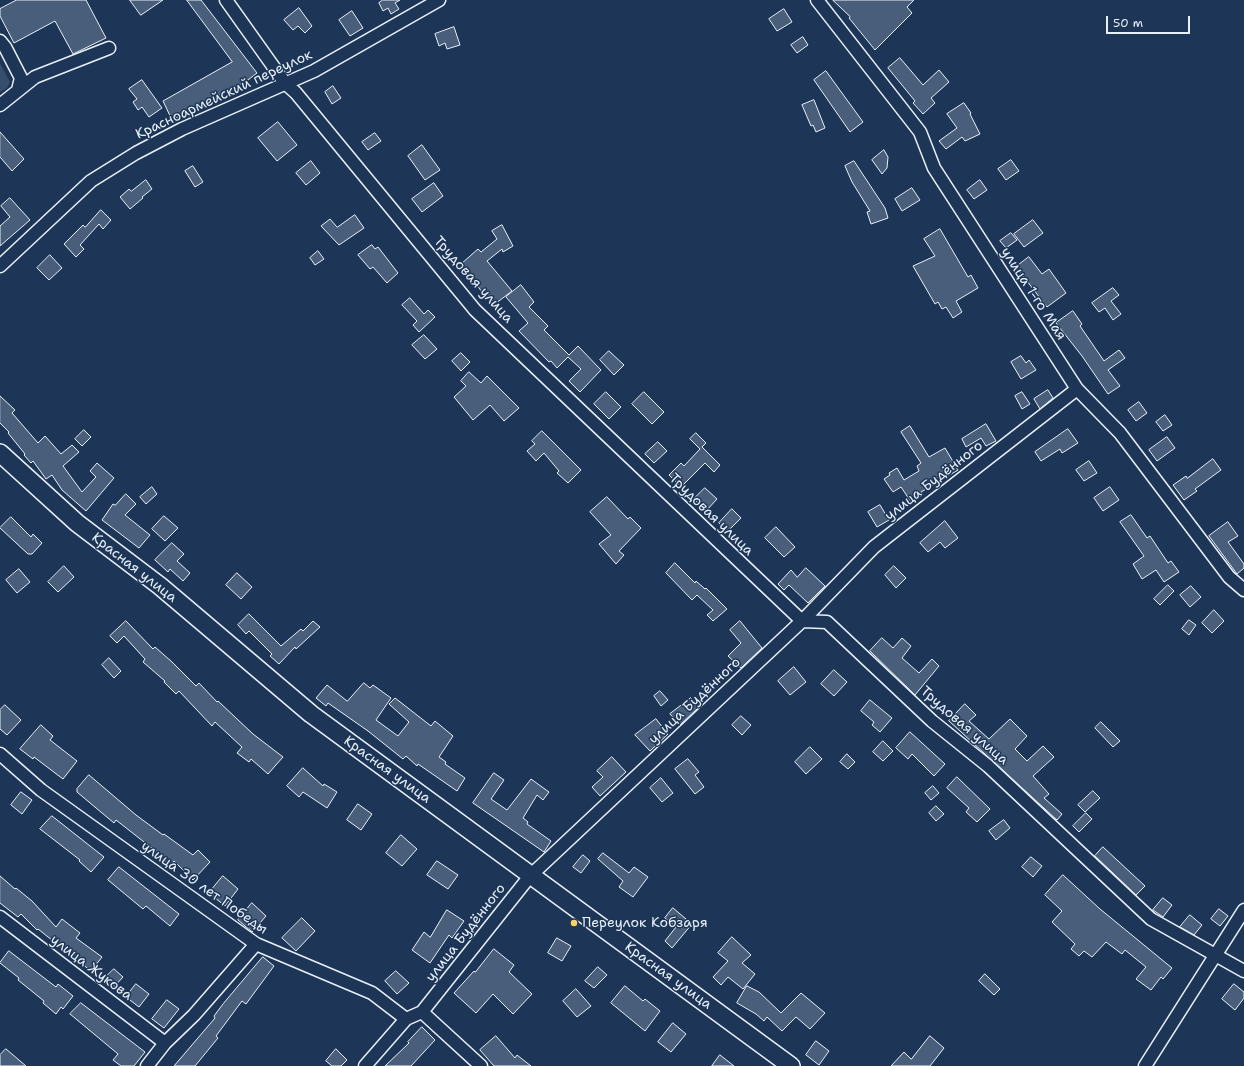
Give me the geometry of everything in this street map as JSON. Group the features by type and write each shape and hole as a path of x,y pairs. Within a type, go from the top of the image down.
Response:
{"main road":[{"name":"Красная улица","path":"0,453 77,523 160,586 311,714 791,1066"}],"street":[{"name":"Трудовая улица","path":"226,0 284,82 296,93 475,310 802,621 827,622 932,721 988,766 1151,919 1244,971"},
{"name":"Красноармейский переулок","path":"0,266 91,181 136,153 182,129 284,82 314,71 439,0"},
{"name":"улица 1-го Мая","path":"817,0 920,132 934,168 1077,389 1120,433 1229,577 1244,590"},
{"path":"0,41 5,46 20,78 18,90"},
{"path":"0,105 35,77 109,48"},
{"name":"улица Будённого","path":"365,1066 406,1019 422,1012 530,876 802,621 874,547 1077,389"},
{"name":"улица 30 лет Победы","path":"0,754 41,790 256,944 372,993 406,1019"},
{"path":"1145,1066 1217,955 1244,910"},
{"name":"улица Жукова","path":"0,917 165,1043"},
{"path":"147,1066 165,1043 194,1015 256,944"},
{"path":"422,1012 481,1066"}],"shaded area":[{"path":"0,63 10,82 7,88 0,92"}],"building":[{"path":"17,0 86,0 106,38 73,54 55,21 14,43 0,16 0,9"},
{"path":"130,0 163,0 141,15"},
{"path":"187,0 201,0 257,73 248,80 172,120 163,101 232,62"},
{"path":"383,0 400,0 395,3 399,9 391,14 388,8 383,11 379,3"},
{"path":"833,0 914,0 907,7 912,13 875,50 849,18 850,17"},
{"path":"299,8 312,26 305,33 298,26 293,30 284,20"},
{"path":"784,9 792,22 777,31 769,19"},
{"path":"352,11 363,28 350,36 339,20"},
{"path":"454,27 460,45 447,49 445,43 439,46 435,34"},
{"path":"803,37 808,45 797,53 791,45"},
{"path":"900,58 923,85 939,70 949,82 931,98 935,103 923,114 913,103 915,101 888,68"},
{"path":"826,71 863,122 850,132 814,80"},
{"path":"142,80 162,108 149,117 142,107 138,110 133,102 137,99 129,89"},
{"path":"333,86 341,98 332,104 325,92"},
{"path":"814,100 825,128 816,132 813,125 811,126 802,105"},
{"path":"964,103 971,113 970,114 980,134 965,141 962,137 946,149 939,141 957,128 947,114"},
{"path":"278,122 297,145 277,161 258,138"},
{"path":"0,132 24,159 12,171 0,157"},
{"path":"375,133 381,141 368,150 362,142"},
{"path":"422,145 440,170 425,180 408,156"},
{"path":"884,150 888,157 887,168 882,174 872,160"},
{"path":"1011,160 1019,171 1006,180 998,169"},
{"path":"311,161 320,173 306,185 296,173"},
{"path":"854,161 885,208 888,218 871,224 867,212 870,211 852,182 845,166"},
{"path":"193,166 203,182 195,187 185,171"},
{"path":"146,180 152,189 130,209 120,197 129,189 131,191"},
{"path":"980,180 987,190 974,199 967,190"},
{"path":"434,183 443,196 422,212 412,199"},
{"path":"912,188 920,200 902,211 895,199"},
{"path":"10,198 30,220 0,246 0,226 10,217 1,206"},
{"path":"101,210 111,220 103,229 99,224 80,245 84,249 76,257 64,244 83,225 85,227"},
{"path":"355,215 364,228 339,245 321,226 330,219 337,227"},
{"path":"1033,220 1043,233 1024,247 1014,234"},
{"path":"502,225 513,246 503,252 502,249 487,261 512,291 495,304 488,294 485,296 461,264 478,249 481,252 497,239 492,231"},
{"path":"940,229 968,277 971,275 978,288 956,301 962,312 953,318 946,307 942,309 938,302 935,304 913,266 935,256 924,239"},
{"path":"1011,233 1017,240 1006,248 1000,241"},
{"path":"372,245 375,249 378,247 398,273 387,283 373,267 370,269 358,255"},
{"path":"318,251 324,259 315,265 310,258"},
{"path":"50,255 62,268 49,280 37,268"},
{"path":"1029,257 1042,274 1049,269 1066,293 1047,307 1016,267"},
{"path":"521,285 534,302 529,307 548,326 544,330 569,355 578,346 601,370 580,392 569,381 581,369 568,357 557,368 551,361 549,362 519,331 528,323 506,297"},
{"path":"1113,288 1119,295 1111,301 1121,314 1113,320 1105,308 1099,312 1092,303"},
{"path":"410,298 424,314 428,310 435,317 419,332 413,325 417,321 402,305"},
{"path":"1073,311 1082,324 1080,326 1104,361 1119,350 1125,358 1108,370 1120,386 1108,394 1082,356 1056,323"},
{"path":"424,335 437,349 425,359 412,345"},
{"path":"609,351 624,365 614,375 600,360"},
{"path":"461,353 470,362 461,371 452,361"},
{"path":"1021,356 1026,363 1029,360 1036,370 1021,379 1011,362"},
{"path":"469,372 481,383 487,376 519,408 504,421 490,405 473,420 454,397 466,386 461,381"},
{"path":"1048,390 1053,398 1040,409 1034,399"},
{"path":"606,392 621,407 609,419 594,404"},
{"path":"644,392 664,412 652,424 632,404"},
{"path":"1022,392 1030,404 1022,409 1015,396"},
{"path":"0,396 15,410 12,413 38,443 45,436 61,454 72,445 79,452 63,466 82,492 96,477 90,471 97,463 114,478 86,511 62,490 52,475 46,479 33,461 31,463 24,455 25,454 8,433 9,432 0,423"},
{"path":"1139,402 1147,413 1136,421 1128,410"},
{"path":"1165,415 1172,425 1163,431 1156,422"},
{"path":"986,424 996,441 986,446 981,438 966,447 962,439"},
{"path":"910,426 929,457 945,448 958,470 921,492 923,495 911,502 901,487 893,492 884,479 890,475 889,473 897,468 904,480 919,471 917,466 921,463 901,432"},
{"path":"1068,429 1078,443 1062,453 1060,449 1041,461 1035,452"},
{"path":"84,430 91,437 82,446 75,439"},
{"path":"542,431 581,470 568,483 557,473 559,471 544,453 536,461 527,451 535,444 532,441"},
{"path":"696,433 706,443 702,447 720,465 714,472 705,463 681,487 669,475 681,463 684,466 700,449 690,439"},
{"path":"1167,437 1175,448 1157,461 1149,450"},
{"path":"658,442 667,451 654,463 645,454"},
{"path":"1213,459 1221,470 1195,489 1197,491 1184,500 1173,485 1186,476 1187,478"},
{"path":"1089,461 1097,473 1084,481 1076,470"},
{"path":"152,487 157,494 146,504 140,497"},
{"path":"1110,487 1119,500 1103,511 1094,498"},
{"path":"705,488 717,499 706,511 694,499"},
{"path":"126,494 136,504 125,515 150,535 139,548 102,520 113,504 115,505"},
{"path":"607,497 628,519 630,517 641,528 619,551 624,555 616,564 599,544 611,535 590,512"},
{"path":"880,505 889,520 877,527 868,512"},
{"path":"732,509 741,518 727,532 719,523"},
{"path":"1131,515 1147,538 1150,536 1168,563 1171,561 1179,572 1164,582 1156,570 1142,579 1133,564 1144,556 1120,522"},
{"path":"164,516 178,528 165,541 152,529"},
{"path":"11,517 31,537 33,534 42,543 32,554 28,554 0,528"},
{"path":"945,521 958,538 945,548 940,542 928,552 920,543"},
{"path":"1228,522 1238,536 1228,542 1244,564 1244,568 1237,574 1209,536"},
{"path":"776,527 795,547 784,557 765,538"},
{"path":"172,543 184,554 177,561 190,573 183,581 170,569 168,572 155,560"},
{"path":"675,563 695,583 696,581 705,589 706,588 727,609 713,621 707,615 713,610 697,595 692,600 666,573"},
{"path":"64,566 74,577 58,592 48,582"},
{"path":"894,566 906,578 896,588 885,575"},
{"path":"806,568 825,586 808,603 789,585 784,590 778,584 791,570 797,577"},
{"path":"19,569 30,582 17,593 6,580"},
{"path":"237,573 252,587 241,599 226,585"},
{"path":"1168,585 1174,591 1160,605 1154,599"},
{"path":"1191,586 1201,597 1190,607 1180,595"},
{"path":"1214,610 1224,621 1212,633 1202,623"},
{"path":"249,614 281,646 301,629 303,631 313,621 320,627 296,649 295,647 279,664 270,656 272,654 249,631 246,634 238,625"},
{"path":"1189,620 1196,625 1189,635 1182,629"},
{"path":"126,621 153,649 155,647 196,686 199,683 217,702 218,701 253,734 283,757 268,774 251,759 249,762 237,753 242,747 215,722 212,726 179,691 176,694 164,682 165,681 143,662 145,659 124,636 117,643 110,636"},
{"path":"740,621 762,648 741,668 728,656 741,643 730,630"},
{"path":"882,638 893,648 902,638 911,646 902,658 919,673 932,659 939,666 915,695 870,651"},
{"path":"109,658 121,671 114,678 102,665"},
{"path":"794,667 806,682 790,695 778,681"},
{"path":"834,670 847,682 834,696 821,684"},
{"path":"364,683 370,688 373,685 391,698 376,720 398,736 409,722 389,704 395,698 431,726 435,721 453,736 439,757 446,762 445,764 465,778 457,791 418,764 417,766 406,756 403,759 368,731 328,703 326,706 316,698 327,685 347,701"},
{"path":"660,691 668,700 661,706 654,696"},
{"path":"691,698 698,708 680,725 670,714"},
{"path":"870,700 892,718 880,732 872,725 874,722 861,711"},
{"path":"965,704 976,715 969,721 989,739 1010,719 1027,736 1015,749 1027,761 1043,746 1054,757 1033,776 1049,794 1044,798 1062,814 1057,820 949,721"},
{"path":"5,705 21,720 7,735 0,729 0,710"},
{"path":"741,716 751,725 742,735 732,725"},
{"path":"656,719 668,734 650,751 635,735"},
{"path":"1101,722 1120,741 1113,747 1095,728"},
{"path":"41,725 53,736 50,740 77,761 63,779 34,757 33,759 20,749"},
{"path":"910,732 945,764 934,776 912,754 908,759 896,748"},
{"path":"883,741 893,751 883,761 873,752"},
{"path":"810,747 822,759 806,774 795,762"},
{"path":"847,754 855,762 848,769 840,762"},
{"path":"612,757 626,772 600,796 592,787 603,777 597,771"},
{"path":"688,759 699,772 695,775 704,787 695,794 675,769"},
{"path":"303,768 323,786 324,784 337,792 327,808 303,792 299,797 287,786"},
{"path":"494,773 504,780 491,799 507,810 531,779 549,792 543,800 537,795 523,818 528,822 527,824 551,841 544,852 473,803"},
{"path":"89,775 136,815 163,835 164,834 193,855 198,850 210,862 193,880 174,861 171,865 151,851 153,849 116,820 114,823 77,792 77,789"},
{"path":"957,777 990,809 977,822 966,812 969,808 947,788"},
{"path":"661,778 673,793 662,802 650,788"},
{"path":"933,786 939,793 931,800 925,793"},
{"path":"1093,791 1100,798 1085,812 1078,805"},
{"path":"21,792 32,800 22,814 11,805"},
{"path":"358,804 372,814 361,830 347,820"},
{"path":"936,806 944,814 936,821 929,813"},
{"path":"1086,813 1092,819 1079,832 1073,826"},
{"path":"52,816 104,857 91,872 79,861 80,860 40,829"},
{"path":"1004,820 1010,828 996,840 989,831"},
{"path":"401,835 417,849 402,866 386,853"},
{"path":"1103,847 1145,886 1136,895 1095,856"},
{"path":"603,853 629,873 634,867 648,877 633,897 619,887 623,881 598,859"},
{"path":"583,855 590,861 581,873 573,867"},
{"path":"1031,857 1042,866 1033,877 1022,867"},
{"path":"437,861 458,875 448,889 427,875"},
{"path":"119,867 179,914 170,926 146,906 143,909 108,880"},
{"path":"1063,875 1100,909 1172,968 1163,979 1161,977 1151,990 1136,979 1146,967 1125,950 1122,954 1106,942 1092,957 1084,951 1079,956 1071,949 1075,944 1052,922 1062,911 1045,895"},
{"path":"0,876 32,901 56,927 62,919 80,933 76,938 102,957 91,971 38,929 37,930 21,914 18,917 0,903"},
{"path":"223,876 238,889 225,906 209,893"},
{"path":"1163,898 1172,905 1163,917 1153,910"},
{"path":"252,903 266,916 252,932 238,920"},
{"path":"673,908 692,924 672,948 665,941 676,927 665,918"},
{"path":"1219,909 1228,916 1220,926 1211,919"},
{"path":"447,910 464,921 452,938 449,935 430,963 412,950 424,932 430,937"},
{"path":"1190,915 1202,925 1194,935 1180,927"},
{"path":"302,918 315,931 296,951 282,938"},
{"path":"732,937 751,955 742,963 755,974 743,989 728,977 721,985 713,977 728,961 718,953"},
{"path":"557,938 571,946 562,961 548,953"},
{"path":"494,949 514,965 509,972 532,994 513,1014 493,994 476,1013 454,993 474,971 475,972"},
{"path":"9,951 56,987 58,984 73,996 63,1009 61,1007 56,1014 43,1003 44,1001 18,980 19,978 0,963"},
{"path":"263,957 274,966 246,1004 242,1001 216,1036 218,1038 195,1066 174,1066 215,1018 214,1016 223,1004"},
{"path":"598,967 607,975 594,988 585,981"},
{"path":"114,969 123,977 112,989 103,980"},
{"path":"396,971 409,983 397,994 385,981"},
{"path":"985,974 1000,989 994,995 979,981"},
{"path":"136,984 149,994 139,1007 126,997"},
{"path":"1234,984 1244,992 1244,998 1235,1010 1222,999"},
{"path":"625,986 643,1001 645,999 660,1011 645,1031 611,1003"},
{"path":"747,986 759,992 781,1013 801,993 825,1013 810,1029 796,1017 782,1031 767,1017 764,1021 756,1014 737,1003"},
{"path":"576,989 591,1006 577,1017 563,1001"},
{"path":"167,1000 179,1009 164,1028 152,1019"},
{"path":"81,1003 145,1052 134,1066 121,1066 113,1060 118,1054 70,1014"},
{"path":"673,1023 686,1034 671,1052 658,1042"},
{"path":"422,1027 435,1040 411,1066 385,1066 409,1043 408,1042"},
{"path":"496,1036 515,1058 517,1055 531,1066 494,1066 480,1050"},
{"path":"930,1036 944,1048 930,1066 891,1066 904,1052 911,1059"},
{"path":"816,1041 829,1051 819,1065 806,1055"},
{"path":"6,1049 26,1066 0,1066 0,1055"},
{"path":"336,1049 347,1060 341,1066 332,1066 326,1061"},
{"path":"720,1055 734,1066 712,1066"}],"place":[{"name":"Переулок Кобзаря","path":"574,923"}]}
